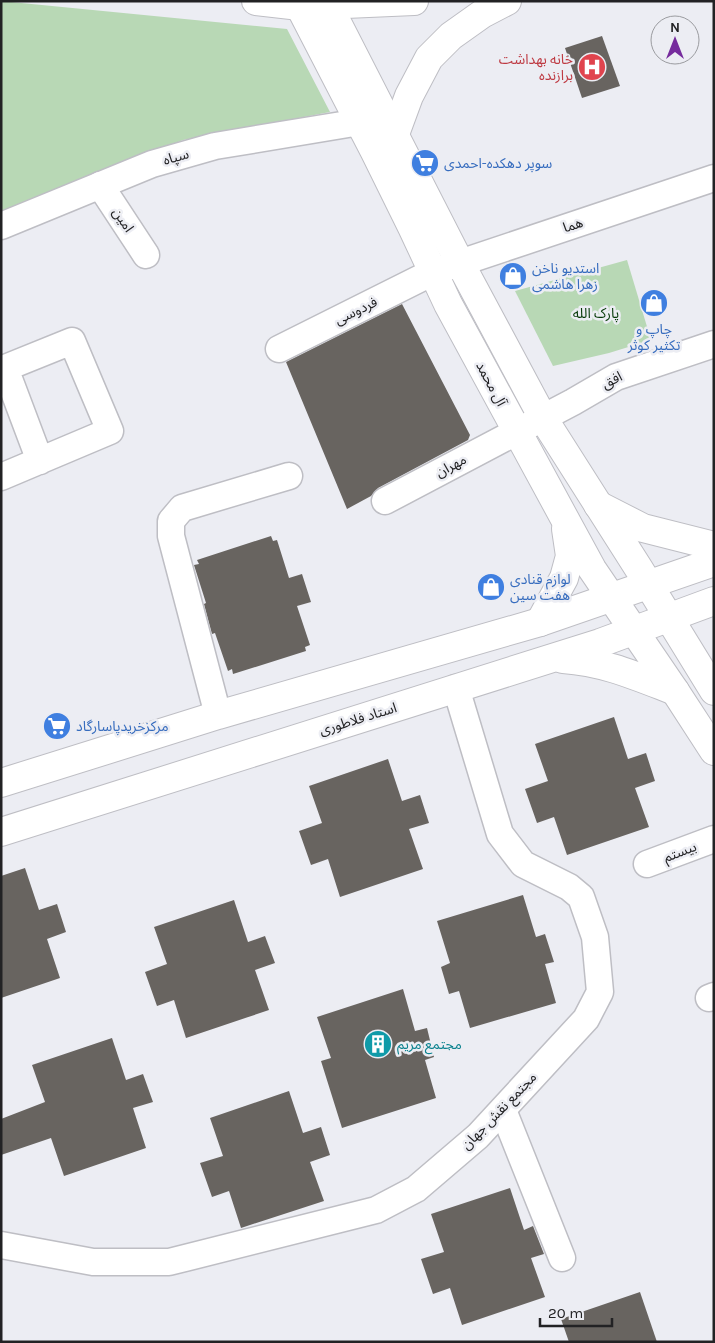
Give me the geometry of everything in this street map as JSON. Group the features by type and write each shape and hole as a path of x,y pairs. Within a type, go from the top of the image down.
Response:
{"main road":[{"path":"256,1 313,3 414,1"},
{"path":"395,134 409,96 429,58 459,30 482,14 507,1"},
{"path":"313,3 395,134 460,263 543,418 714,691"},
{"name":"آل محمد","path":"313,3 360,122 448,304 516,431 592,569 714,751"},
{"path":"598,505 643,528 714,546"},
{"path":"540,622 564,578 570,556 565,520"},
{"path":"1,783 218,715 540,622 714,562"},
{"name":"استاد فلاطوری","path":"1,832 551,658 634,631 714,601"},
{"path":"551,658 587,661 619,669 675,691"}],"street":[{"name":"سپاه","path":"1,226 152,164 215,146 360,122"},
{"name":"هما","path":"433,272 714,178"},
{"name":"امین","path":"100,185 146,255"},
{"name":"فردوسی","path":"279,349 433,272"},
{"path":"1,477 110,431 72,341 5,368 40,460"},
{"name":"افق","path":"516,431 616,377 714,344"},
{"name":"مهران","path":"385,501 516,431"},
{"path":"218,715 172,536 172,520 182,508 289,476"},
{"name":"مجتمع نقش جهان","path":"1,1245 93,1262 169,1262 376,1210 416,1189 478,1136 586,1019 600,992 595,937 581,897 569,887 523,864 500,834 456,688"},
{"name":"بیستم","path":"647,864 714,839"},
{"path":"503,1110 562,1258"}],"green space":[{"path":"1,1 287,29 330,112 183,140 1,213"},
{"name":"پارک الله","path":"627,260 651,340 609,353 553,366 515,291"}],"building":[{"name":"خانه بهداشت برازنده","path":"602,36 620,86 582,98 565,48"},
{"path":"402,304 470,435 468,440 378,488 371,496 347,509 286,362"},
{"path":"271,536 273,541 277,540 289,578 302,574 311,602 297,606 310,645 305,647 306,651 233,674 232,669 228,671 215,633 212,634 204,604 206,603 194,565 199,564 197,560"},
{"path":"614,717 628,759 646,753 655,781 635,788 649,827 567,855 554,817 537,823 525,789 548,781 535,744"},
{"path":"388,759 402,801 420,795 429,823 409,829 423,869 340,897 328,859 311,865 299,831 322,823 309,786"},
{"path":"25,868 39,910 57,904 66,932 47,939 60,978 1,998 1,876"},
{"path":"523,895 536,937 545,934 554,962 545,964 556,1003 470,1028 459,991 449,994 441,967 450,963 437,921"},
{"path":"234,900 248,942 265,936 275,963 255,970 269,1010 186,1038 174,1000 157,1006 145,972 167,964 154,927"},
{"name":"مجتمع مریم","path":"403,989 415,1031 427,1028 434,1057 425,1060 436,1098 342,1128 321,1061 331,1058 317,1017"},
{"path":"112,1038 126,1080 143,1074 153,1102 133,1108 146,1148 64,1176 51,1138 1,1155 1,1119 45,1102 32,1065"},
{"path":"289,1091 303,1133 321,1127 330,1155 310,1162 324,1201 241,1228 229,1191 212,1197 200,1163 223,1156 210,1118"},
{"path":"510,1188 524,1230 533,1226 544,1254 531,1258 545,1297 462,1325 450,1288 433,1294 421,1259 444,1252 431,1214"},
{"path":"640,1292 657,1342 569,1342 561,1319"}],"place":[{"name":"خانه بهداشت برازنده","path":"592,67"},
{"name":"سوپر دهکده-احمدی","path":"425,163"},
{"name":"استدیو ناخن زهرا هاشمی","path":"513,276"},
{"name":"چاپ و تکثیر کوثر","path":"654,303"},
{"name":"لوازم قنادی هفت سین","path":"491,587"},
{"name":"مرکزخریدپاسارگاد","path":"57,726"},
{"name":"مجتمع مریم","path":"378,1044"}]}
